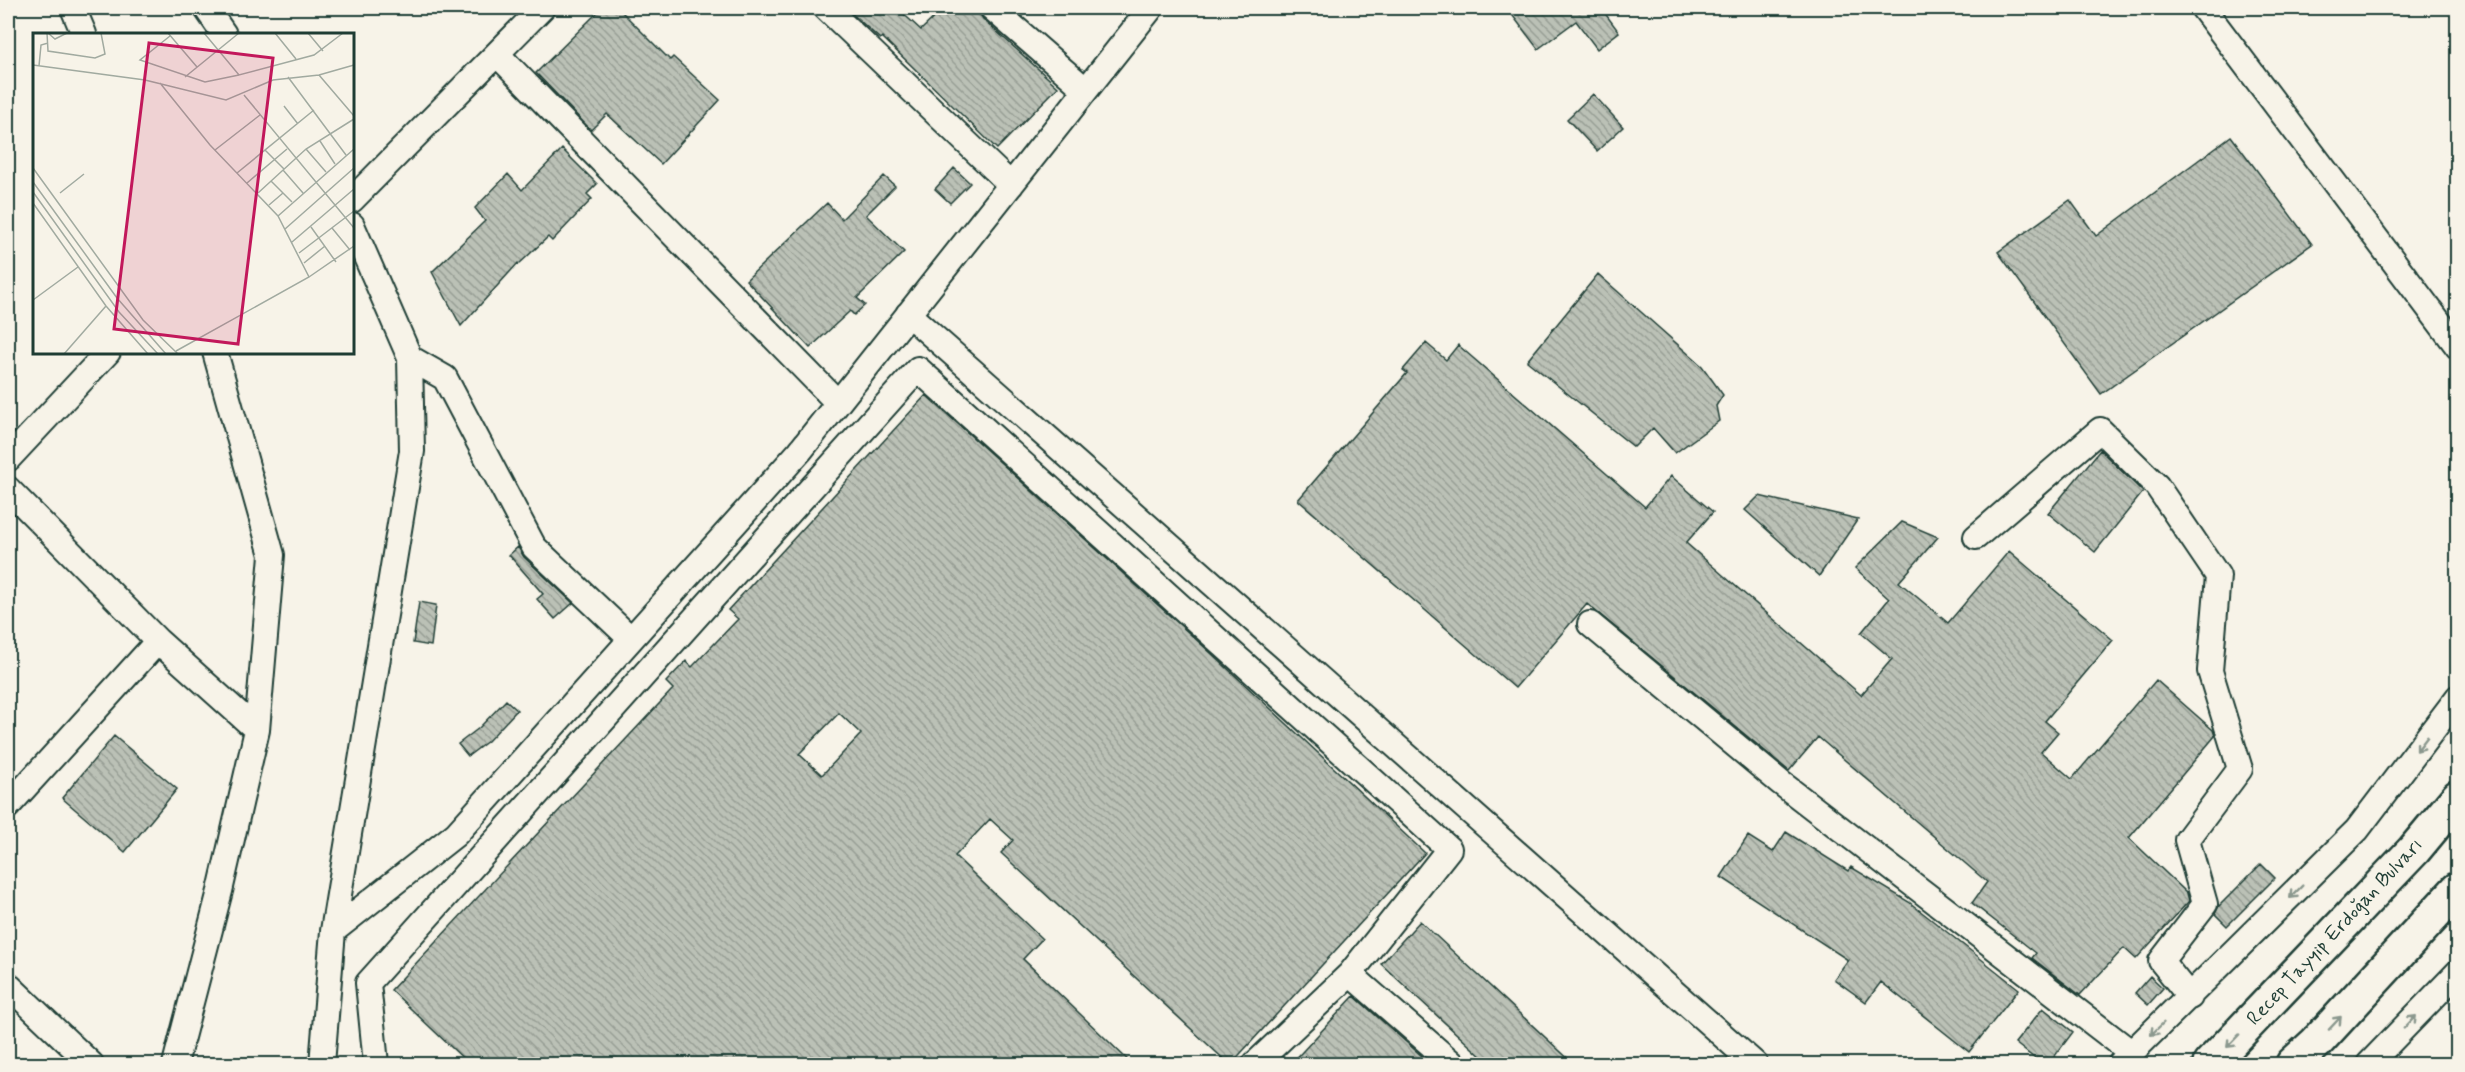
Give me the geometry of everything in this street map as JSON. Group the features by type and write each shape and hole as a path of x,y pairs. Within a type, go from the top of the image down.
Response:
{"highway":[{"name":"Recep Tayyip Erdoğan Bulvarı","path":"2210,1065 2414,850 2457,797"},
{"path":"2293,1065 2316,1043 2457,889"}],"street":[{"path":"73,8 84,33"},
{"path":"206,8 223,33"},
{"path":"354,199 542,8"},
{"path":"826,8 1011,185"},
{"path":"992,8 1086,90"},
{"path":"333,931 456,834 800,451 1151,8"},
{"path":"2203,8 2457,347"},
{"path":"497,54 838,404"},
{"path":"322,1065 333,931 412,452 410,358 354,230"},
{"path":"908,314 1755,1065"},
{"path":"8,459 106,354"},
{"path":"175,1065 220,891 257,730 272,555 216,354"},
{"path":"410,358 445,378 534,547 631,639"},
{"path":"375,1065 368,983 918,369 1449,849 1350,974 1255,1065"},
{"path":"1976,537 2100,430 2157,486 2218,576 2211,671 2240,768 2187,840 2205,904 2161,961 2190,997"},
{"path":"8,489 158,641 257,730"},
{"path":"1590,624 1781,783 2126,1059 2357,830 2457,697"},
{"path":"8,806 158,641"},
{"path":"2369,1065 2457,972"},
{"path":"1350,974 1452,1065"},
{"path":"8,985 91,1065"}],"building":[{"path":"602,8 618,8 670,60 673,57 720,100 661,164 607,114 591,130 536,73"},
{"path":"846,8 897,8 921,30 944,8 976,8 983,19 1058,87 997,149 882,37 880,39"},
{"path":"1507,8 1601,8 1619,32 1597,49 1576,21 1538,49"},
{"path":"1593,94 1623,127 1597,151 1567,119"},
{"path":"2231,136 2312,244 2101,394 1998,252 2070,200 2096,236"},
{"path":"562,149 597,184 587,194 592,199 552,241 548,237 518,263 461,326 432,272 485,221 475,208 508,174 522,190"},
{"path":"954,168 970,183 950,203 935,189"},
{"path":"884,176 895,186 866,215 904,252 857,298 865,305 854,315 850,311 810,348 746,280 827,203 842,219"},
{"path":"1598,274 1702,366 1723,395 1716,406 1719,421 1675,453 1653,428 1634,447 1527,361"},
{"path":"1426,343 1446,360 1458,345 1645,507 1671,476 1713,512 1686,543 1861,695 1892,659 1861,633 1889,599 1855,568 1902,522 1938,537 1899,582 1948,623 2009,551 2113,640 2045,721 2058,732 2041,752 2072,779 2156,680 2213,730 2215,736 2129,838 2187,893 2189,901 2136,959 2124,948 2080,995 2032,958 2036,953 1972,903 1987,882 1818,737 1789,771 1587,604 1515,688 1298,500 1407,373 1403,370"},
{"path":"926,395 1211,653 1425,853 1230,1065 1001,853 1013,840 990,819 955,856 1042,939 1023,959 1133,1065 470,1065 391,990 673,689 666,682 686,661 692,667 738,619 728,610","holes":["839,713 861,734 822,775 799,754"]},
{"path":"2100,450 2143,492 2095,552 2048,513"},
{"path":"1759,496 1858,519 1819,576 1745,510"},
{"path":"518,547 524,557 573,603 555,619 537,599 543,594 509,555"},
{"path":"419,602 436,605 431,646 413,643"},
{"path":"506,700 517,710 488,741 468,756 458,744 479,728"},
{"path":"114,736 177,789 125,852 62,798"},
{"path":"1786,832 1848,871 1851,867 1909,902 2019,989 1969,1052 1881,982 1866,1002 1834,979 1848,960 1721,877 1748,836 1773,852"},
{"path":"2261,864 2275,878 2227,926 2215,914 2219,906"},
{"path":"1420,921 1575,1065 1494,1065 1486,1057 1484,1059 1381,964"},
{"path":"2150,976 2163,988 2148,1005 2135,993"},
{"path":"1354,996 1432,1065 1290,1065"},
{"path":"2043,1008 2073,1032 2048,1065 2043,1065 2015,1043"}]}
